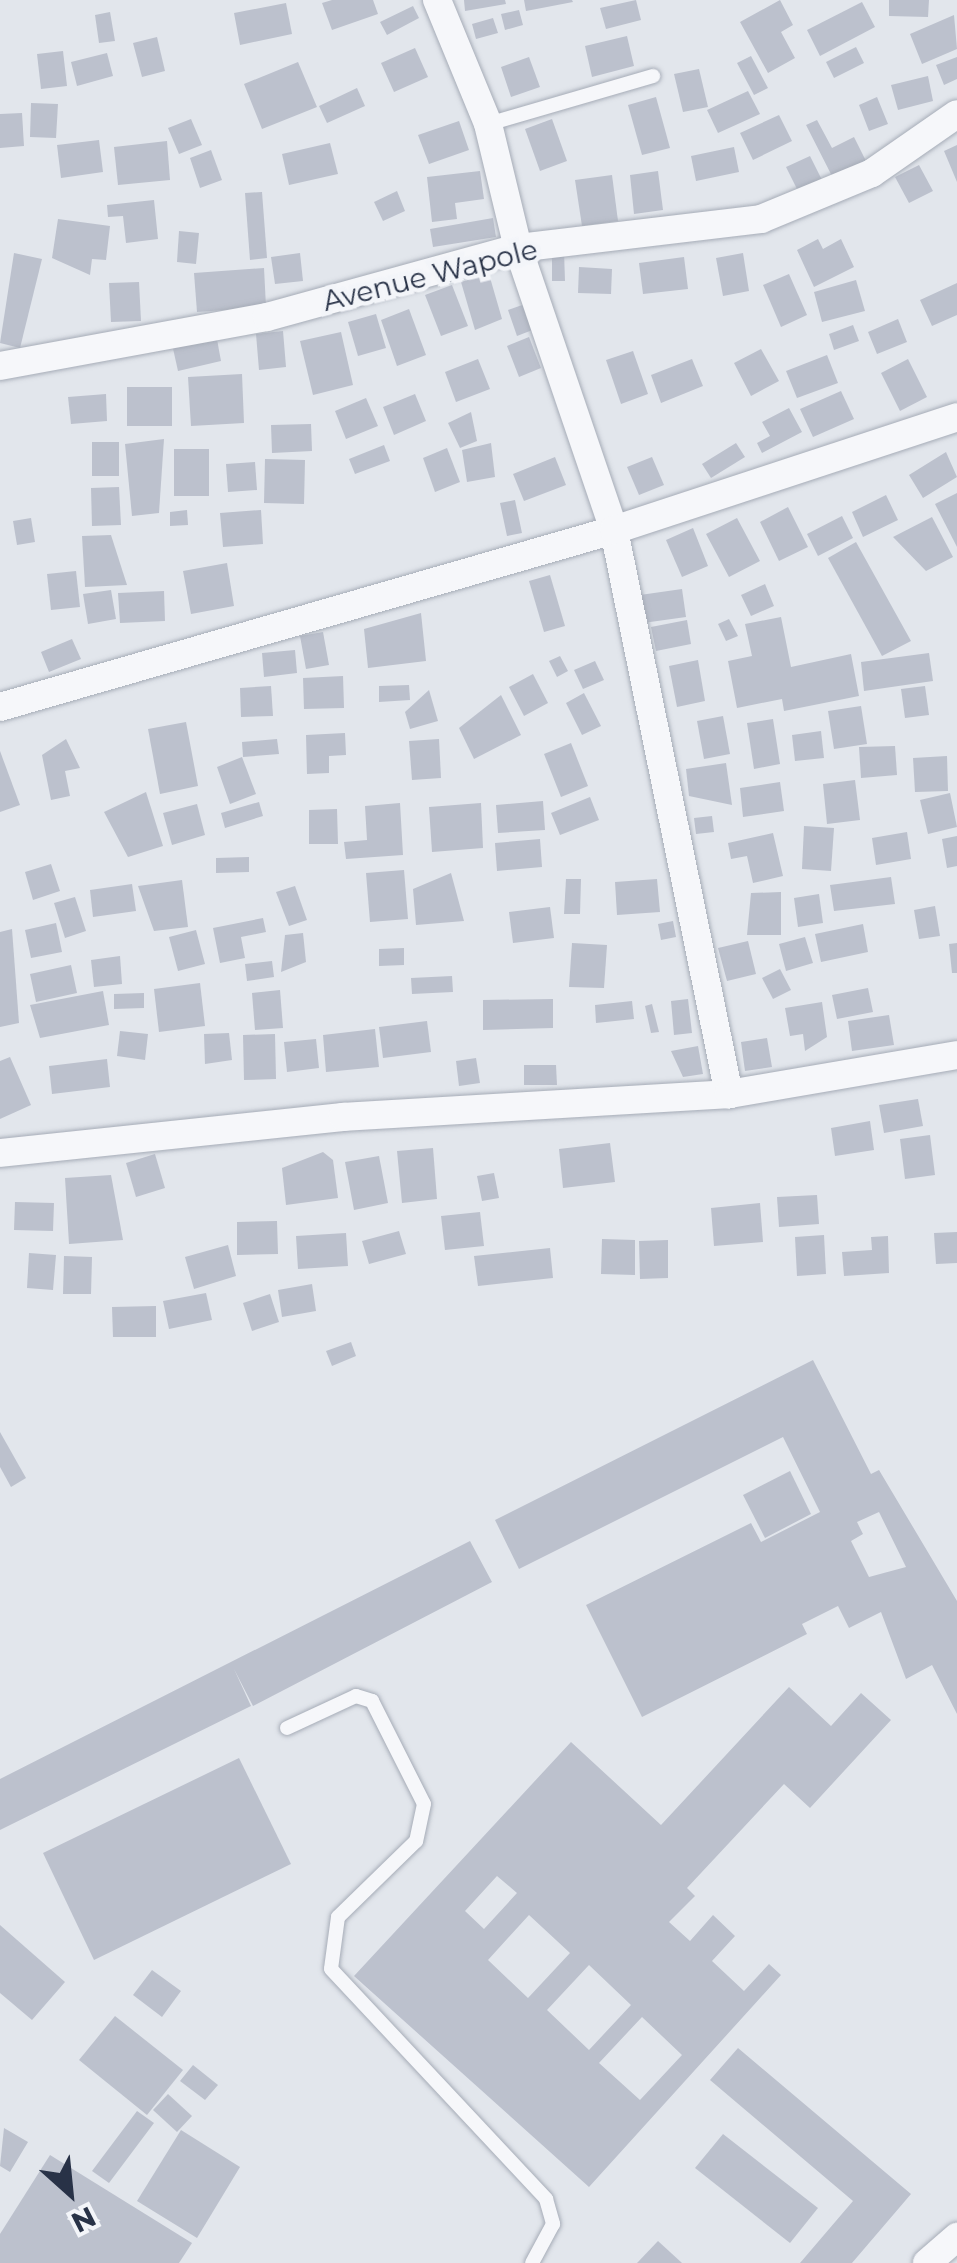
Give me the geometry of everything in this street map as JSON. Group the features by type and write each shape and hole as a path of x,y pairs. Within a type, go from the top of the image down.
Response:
{"street":[{"path":"437,0 488,124 518,248 614,530 728,1094"},
{"name":"Avenue Wapole","path":"0,366 266,317 518,248 760,220 872,172 957,114"},
{"path":"0,707 614,530 957,417"},
{"path":"0,1153 343,1117 728,1094 957,1055"},
{"path":"927,2263 957,2237"}],"lane":[{"path":"488,124 653,76"},
{"path":"287,1728 356,1696 372,1701 424,1804 416,1841 338,1918 331,1969 546,2199 553,2224 532,2263"}],"building":[{"path":"373,0 378,14 332,30 322,3"},
{"path":"464,0 505,0 506,4 465,11"},
{"path":"524,0 572,0 573,2 526,11"},
{"path":"636,0 641,20 606,29 600,8"},
{"path":"780,0 793,25 781,32 795,58 768,73 740,22"},
{"path":"889,0 929,0 928,17 889,16"},
{"path":"862,2 875,27 820,56 807,30"},
{"path":"286,3 292,34 240,45 234,13"},
{"path":"413,6 419,18 387,35 380,22"},
{"path":"519,10 523,25 505,30 501,14"},
{"path":"110,12 115,41 99,43 95,15"},
{"path":"954,15 957,49 922,64 910,34"},
{"path":"493,18 498,33 476,39 472,24"},
{"path":"627,36 634,66 592,77 585,46"},
{"path":"157,37 165,71 142,77 133,43"},
{"path":"856,47 864,63 834,78 826,62"},
{"path":"415,48 428,77 394,92 381,63"},
{"path":"63,51 67,86 41,89 37,54"},
{"path":"107,53 113,76 77,86 71,62"},
{"path":"751,56 768,88 754,95 737,63"},
{"path":"529,57 540,87 511,97 501,67"},
{"path":"957,57 957,79 944,85 936,65"},
{"path":"298,62 317,107 262,129 244,84"},
{"path":"699,69 708,107 683,112 674,74"},
{"path":"928,76 933,101 898,110 891,85"},
{"path":"357,88 365,106 327,123 319,106"},
{"path":"748,91 760,114 718,133 707,110"},
{"path":"656,97 670,148 642,155 628,105"},
{"path":"877,97 888,124 869,131 859,105"},
{"path":"31,103 58,104 56,138 30,137"},
{"path":"22,113 24,146 0,148 0,114"},
{"path":"779,115 792,141 753,160 740,133"},
{"path":"191,119 202,145 179,154 168,128"},
{"path":"552,119 567,161 540,171 525,129"},
{"path":"817,120 832,148 854,137 867,163 834,180 806,125"},
{"path":"459,121 469,150 429,164 418,135"},
{"path":"99,140 103,172 61,178 57,145"},
{"path":"167,141 170,180 118,185 114,147"},
{"path":"330,143 338,174 289,185 282,154"},
{"path":"957,145 957,182 944,151"},
{"path":"734,147 739,172 696,181 691,156"},
{"path":"211,150 222,180 200,188 190,158"},
{"path":"810,156 824,184 800,195 786,167"},
{"path":"919,165 933,191 909,203 895,177"},
{"path":"480,171 484,199 455,203 457,219 432,222 427,177"},
{"path":"658,171 663,210 634,214 630,175"},
{"path":"612,175 618,221 582,226 575,180"},
{"path":"397,191 405,211 383,221 374,202"},
{"path":"262,192 267,258 250,260 245,193"},
{"path":"154,200 158,239 126,243 123,216 108,217 107,205"},
{"path":"493,218 496,237 433,247 430,229"},
{"path":"58,219 110,226 106,260 92,259 90,275 52,258"},
{"path":"179,231 199,233 196,264 177,262"},
{"path":"818,239 823,249 841,239 854,267 814,287 797,250"},
{"path":"564,251 565,281 552,281 552,252"},
{"path":"14,253 42,259 20,348 0,343"},
{"path":"300,253 303,281 275,284 271,257"},
{"path":"743,253 749,291 723,296 716,258"},
{"path":"684,257 688,289 643,294 639,263"},
{"path":"579,267 612,269 611,294 578,293"},
{"path":"264,268 266,307 197,312 194,273"},
{"path":"489,274 502,319 475,330 461,282"},
{"path":"789,274 807,315 781,327 763,285"},
{"path":"856,280 865,311 822,322 814,292"},
{"path":"139,282 141,321 111,322 109,283"},
{"path":"957,283 957,315 932,326 920,300"},
{"path":"452,285 468,326 441,336 425,295"},
{"path":"525,304 535,329 517,336 508,310"},
{"path":"409,309 426,355 397,366 381,320"},
{"path":"376,314 386,348 358,356 348,322"},
{"path":"898,319 907,342 877,354 868,332"},
{"path":"853,325 859,341 834,350 829,334"},
{"path":"283,331 286,367 259,370 256,334"},
{"path":"341,332 353,385 313,395 300,341"},
{"path":"216,334 221,361 178,371 172,344"},
{"path":"529,337 541,368 519,377 507,346"},
{"path":"761,349 779,381 751,396 734,363"},
{"path":"633,351 648,394 621,404 606,360"},
{"path":"827,355 838,383 797,398 786,371"},
{"path":"478,359 490,389 456,402 445,372"},
{"path":"692,359 703,386 661,403 651,375"},
{"path":"908,359 927,397 900,411 881,373"},
{"path":"242,374 244,423 191,426 188,377"},
{"path":"127,387 172,387 172,426 127,426"},
{"path":"841,391 854,419 813,437 800,409"},
{"path":"106,394 107,421 71,424 68,397"},
{"path":"415,394 426,421 394,435 383,407"},
{"path":"366,398 378,426 346,439 335,411"},
{"path":"789,408 802,432 762,453 757,443 770,436 762,422"},
{"path":"471,412 477,441 460,448 448,423"},
{"path":"311,424 312,451 272,453 271,425"},
{"path":"164,439 159,513 132,516 125,444"},
{"path":"92,442 119,442 119,476 92,476"},
{"path":"491,443 495,477 467,482 462,450"},
{"path":"736,443 745,457 711,478 702,464"},
{"path":"384,445 390,461 355,474 349,459"},
{"path":"447,448 460,482 435,492 423,458"},
{"path":"174,449 209,449 209,496 174,496"},
{"path":"946,452 957,477 923,498 909,475"},
{"path":"555,457 566,485 524,501 513,474"},
{"path":"652,457 664,485 639,495 627,467"},
{"path":"265,459 305,460 304,504 264,503"},
{"path":"255,462 257,490 228,492 226,464"},
{"path":"119,487 121,525 92,526 91,488"},
{"path":"957,493 957,547 935,504"},
{"path":"886,495 898,520 863,537 852,512"},
{"path":"515,500 522,533 507,536 500,503"},
{"path":"788,507 808,547 779,561 760,522"},
{"path":"187,510 188,525 170,526 170,512"},
{"path":"261,510 263,544 223,547 220,513"},
{"path":"842,516 853,538 818,556 807,534"},
{"path":"932,517 953,557 926,571 893,537"},
{"path":"31,518 35,542 17,545 13,521"},
{"path":"737,518 760,561 729,577 706,534"},
{"path":"693,528 708,566 682,577 666,540"},
{"path":"111,535 127,585 85,587 82,536"},
{"path":"856,542 911,641 882,656 828,558"},
{"path":"227,563 234,606 191,614 183,571"},
{"path":"76,571 80,607 51,610 47,574"},
{"path":"550,575 565,626 544,632 529,581"},
{"path":"765,584 774,606 751,616 741,595"},
{"path":"682,589 686,617 643,623 640,595"},
{"path":"111,590 116,619 88,624 83,594"},
{"path":"164,591 165,621 120,623 118,593"},
{"path":"421,613 426,661 368,668 364,629"},
{"path":"781,617 791,667 851,654 859,696 784,711 782,699 737,708 728,661 752,656 745,624"},
{"path":"729,619 738,636 726,641 718,624"},
{"path":"687,620 691,644 656,651 651,627"},
{"path":"323,632 329,665 306,669 300,636"},
{"path":"72,639 81,659 49,672 41,652"},
{"path":"295,650 297,673 264,677 262,653"},
{"path":"929,653 933,681 864,691 861,662"},
{"path":"560,656 568,671 557,677 549,661"},
{"path":"698,660 705,701 677,707 669,666"},
{"path":"595,661 604,680 583,689 574,670"},
{"path":"533,674 548,703 524,716 509,687"},
{"path":"343,676 344,708 304,709 303,678"},
{"path":"409,685 410,700 379,702 379,686"},
{"path":"271,686 273,716 241,717 240,688"},
{"path":"925,686 929,715 905,718 901,689"},
{"path":"429,690 438,721 410,729 405,712"},
{"path":"584,693 601,726 582,735 566,703"},
{"path":"501,695 521,735 474,759 459,728"},
{"path":"861,706 867,744 834,749 828,711"},
{"path":"723,716 730,754 704,759 697,721"},
{"path":"773,719 780,764 754,769 747,723"},
{"path":"186,722 198,786 160,794 148,729"},
{"path":"821,731 824,758 795,761 792,735"},
{"path":"345,733 346,755 329,756 329,773 307,774 306,735"},
{"path":"66,739 80,768 65,771 70,796 51,800 42,755"},
{"path":"277,739 279,754 243,757 242,742"},
{"path":"439,739 441,778 412,780 409,741"},
{"path":"571,743 588,786 561,797 544,754"},
{"path":"895,746 897,775 861,778 859,747"},
{"path":"0,751 20,805 0,812"},
{"path":"947,756 948,791 915,792 913,758"},
{"path":"242,757 256,794 230,804 217,767"},
{"path":"726,763 732,805 689,796 686,769"},
{"path":"855,780 860,820 827,824 823,784"},
{"path":"780,782 784,811 743,817 740,788"},
{"path":"146,792 163,846 128,857 104,812"},
{"path":"950,793 957,827 928,834 920,800"},
{"path":"590,797 599,820 560,835 551,813"},
{"path":"543,801 545,830 498,833 496,805"},
{"path":"259,802 263,816 225,828 221,813"},
{"path":"400,803 403,855 346,859 344,842 367,840 365,806"},
{"path":"481,803 483,848 432,852 429,807"},
{"path":"197,804 205,835 172,845 163,813"},
{"path":"337,809 338,844 309,844 309,810"},
{"path":"712,816 714,832 696,834 694,818"},
{"path":"804,826 834,828 831,871 802,869"},
{"path":"907,832 911,859 876,865 872,838"},
{"path":"773,833 783,876 753,883 747,856 731,859 728,843"},
{"path":"957,836 957,866 947,868 942,839"},
{"path":"540,839 542,867 497,871 495,843"},
{"path":"249,857 249,872 216,873 216,858"},
{"path":"51,864 60,891 33,900 25,872"},
{"path":"404,870 408,919 370,922 366,873"},
{"path":"451,873 464,921 416,925 413,889"},
{"path":"891,877 895,904 834,911 830,885"},
{"path":"566,879 581,879 580,914 564,914"},
{"path":"657,879 660,912 617,915 615,882"},
{"path":"182,880 188,927 154,931 138,886"},
{"path":"132,884 136,911 93,917 90,890"},
{"path":"295,886 307,920 289,926 276,892"},
{"path":"781,892 781,935 747,935 751,893"},
{"path":"819,894 823,923 798,927 794,898"},
{"path":"75,897 86,931 65,938 54,903"},
{"path":"935,906 940,936 919,939 914,910"},
{"path":"550,907 554,938 513,943 509,912"},
{"path":"263,918 266,932 241,937 245,958 220,963 213,928"},
{"path":"673,921 676,937 661,940 658,924"},
{"path":"56,923 62,952 31,958 25,930"},
{"path":"863,924 868,952 821,962 815,934"},
{"path":"12,929 19,1023 0,1027 0,932"},
{"path":"196,930 205,964 178,971 169,937"},
{"path":"303,933 306,962 281,972 285,935"},
{"path":"805,937 813,963 786,971 779,944"},
{"path":"748,941 756,974 727,981 718,948"},
{"path":"572,943 607,945 604,988 569,987"},
{"path":"957,943 957,973 952,973 949,944"},
{"path":"404,948 404,965 379,966 379,949"},
{"path":"120,956 122,984 94,987 91,960"},
{"path":"272,961 274,977 247,981 245,964"},
{"path":"71,965 77,993 36,1002 30,974"},
{"path":"780,969 791,990 773,999 762,978"},
{"path":"452,976 453,992 412,994 411,978"},
{"path":"200,983 205,1026 159,1032 154,989"},
{"path":"868,988 873,1012 837,1019 832,995"},
{"path":"280,990 283,1028 255,1030 252,993"},
{"path":"103,991 109,1025 40,1038 30,1005"},
{"path":"144,993 144,1008 114,1009 114,994"},
{"path":"553,999 553,1028 483,1030 483,1000"},
{"path":"688,999 692,1033 674,1035 671,1001"},
{"path":"632,1001 634,1019 596,1023 595,1005"},
{"path":"822,1002 827,1037 805,1051 803,1034 790,1036 785,1008"},
{"path":"652,1004 659,1032 651,1033 645,1006"},
{"path":"889,1015 894,1045 852,1051 848,1021"},
{"path":"427,1021 431,1052 383,1058 379,1027"},
{"path":"375,1029 379,1067 326,1072 323,1035"},
{"path":"120,1031 148,1034 145,1060 117,1056"},
{"path":"229,1033 232,1060 205,1064 204,1034"},
{"path":"275,1034 276,1079 244,1080 243,1035"},
{"path":"767,1038 772,1067 745,1071 741,1042"},
{"path":"316,1039 319,1068 287,1072 284,1042"},
{"path":"698,1046 703,1074 683,1077 671,1051"},
{"path":"10,1057 31,1105 0,1119 0,1061"},
{"path":"476,1058 480,1083 459,1086 456,1061"},
{"path":"107,1059 110,1087 52,1094 49,1066"},
{"path":"524,1065 556,1065 557,1085 524,1085"},
{"path":"918,1099 923,1126 884,1133 879,1105"},
{"path":"870,1121 874,1150 835,1156 831,1128"},
{"path":"930,1135 935,1175 905,1179 900,1139"},
{"path":"610,1143 615,1182 563,1188 559,1149"},
{"path":"433,1148 437,1199 402,1203 397,1151"},
{"path":"323,1152 333,1160 338,1198 286,1205 282,1168"},
{"path":"155,1154 165,1188 136,1197 126,1163"},
{"path":"379,1156 388,1203 354,1210 345,1162"},
{"path":"494,1173 499,1198 482,1201 477,1176"},
{"path":"111,1175 123,1240 69,1244 65,1178"},
{"path":"817,1195 819,1224 779,1227 777,1197"},
{"path":"15,1202 54,1203 53,1231 14,1230"},
{"path":"760,1203 763,1242 714,1246 711,1208"},
{"path":"480,1212 484,1246 445,1250 441,1216"},
{"path":"277,1221 278,1254 237,1255 237,1222"},
{"path":"399,1231 406,1254 369,1264 362,1241"},
{"path":"957,1232 957,1263 936,1264 934,1233"},
{"path":"346,1233 348,1266 298,1269 296,1236"},
{"path":"824,1235 826,1274 797,1276 795,1237"},
{"path":"888,1236 889,1273 844,1276 842,1252 872,1250 871,1237"},
{"path":"602,1239 635,1240 635,1275 601,1274"},
{"path":"668,1240 668,1278 640,1279 639,1241"},
{"path":"228,1245 236,1276 194,1289 185,1257"},
{"path":"550,1248 553,1278 478,1286 474,1256"},
{"path":"29,1253 56,1255 53,1290 27,1288"},
{"path":"64,1256 92,1257 91,1294 63,1294"},
{"path":"312,1284 316,1311 282,1317 278,1290"},
{"path":"206,1293 212,1320 169,1329 163,1301"},
{"path":"270,1294 279,1322 252,1331 243,1303"},
{"path":"156,1306 156,1337 113,1337 112,1307"},
{"path":"351,1342 356,1356 332,1366 326,1351"},
{"path":"813,1360 871,1474 879,1470 957,1601 957,1714 932,1665 906,1679 881,1612 849,1628 838,1606 802,1624 807,1634 642,1717 586,1605 751,1523 761,1542 820,1512 783,1437 519,1569 495,1520","holes":["879,1512 906,1567 869,1577 851,1541 863,1534 857,1522"]},
{"path":"0,1432 26,1478 11,1487 0,1467"},
{"path":"790,1471 811,1514 765,1538 743,1495"},
{"path":"470,1541 492,1582 253,1706 234,1669 251,1706 0,1830 0,1779"},
{"path":"789,1687 831,1726 861,1693 891,1720 810,1808 784,1784 687,1888 695,1896 669,1922 690,1941 713,1915 735,1936 712,1961 744,1991 769,1964 781,1975 589,2187 354,1976 571,1742 661,1825","holes":["497,1876 517,1893 484,1929 465,1911","529,1915 570,1953 528,1998 488,1960","589,1965 631,2005 589,2050 547,2010","642,2017 682,2055 640,2100 599,2063"]},
{"path":"239,1758 291,1864 94,1960 43,1853"},
{"path":"0,1925 65,1982 32,2020 0,1993"},
{"path":"152,1970 181,1991 162,2017 133,1995"},
{"path":"115,2016 183,2070 147,2115 79,2060"},
{"path":"738,2048 911,2194 852,2263 800,2263 853,2201 710,2080"},
{"path":"193,2065 218,2085 205,2100 180,2081"},
{"path":"168,2094 192,2116 177,2132 153,2110"},
{"path":"137,2111 154,2123 109,2183 92,2171"},
{"path":"4,2128 28,2142 10,2172 0,2166"},
{"path":"181,2130 240,2167 197,2238 137,2201"},
{"path":"723,2134 818,2208 790,2243 695,2168"},
{"path":"50,2155 192,2243 179,2263 0,2263 0,2234"},
{"path":"658,2241 682,2263 637,2263"}]}
